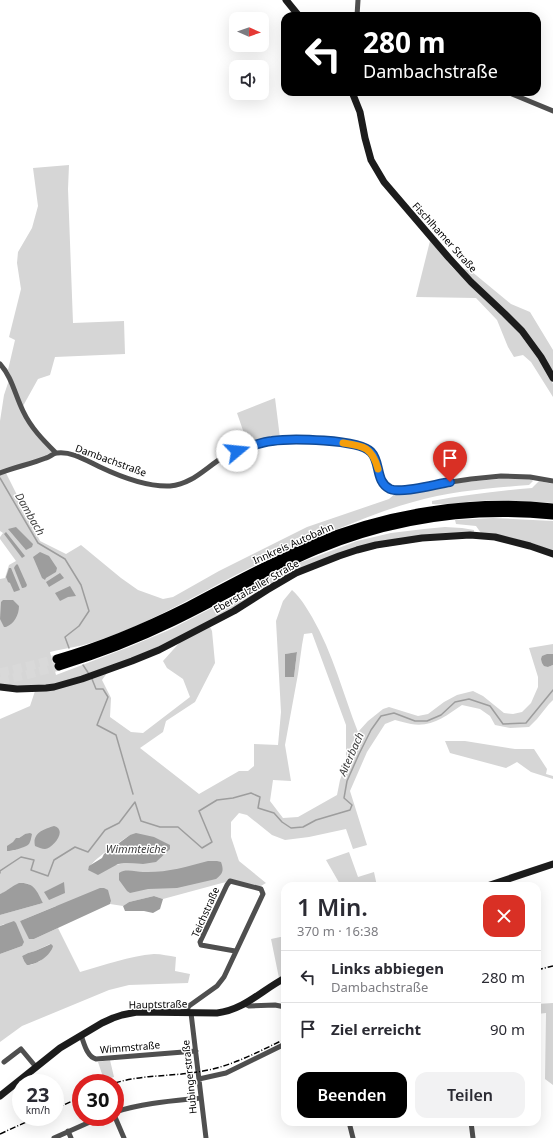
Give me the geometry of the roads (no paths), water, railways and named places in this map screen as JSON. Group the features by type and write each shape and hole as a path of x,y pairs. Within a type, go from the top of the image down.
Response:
{"highway":[{"name":"Innkreis Autobahn","path":"553,508 504,505 457,507 414,514 343,532 293,553 149,625 58,662 96,654 148,633 195,611 293,560 336,542 361,534 405,522 452,515 493,512 553,515"}],"street":[{"path":"286,0 296,12"},
{"path":"357,12 358,0"},
{"name":"Fischlhamer Straße","path":"354,96 360,112 371,160 384,182 454,264 522,331 541,357 553,378"},
{"path":"517,96 553,111"},
{"path":"0,364 8,374 22,411 30,424 38,435 56,453 0,473"},
{"name":"Dambachstraße","path":"56,453 73,455 109,471 136,480 156,485 172,486 188,482 224,457 242,449 273,441 316,440 352,444 368,450 374,456 383,483 389,488 397,490 501,476 530,477 553,481"},
{"name":"Eberstalzeller Straße","path":"0,687 17,689 46,688 96,674 159,650 234,612 296,573 339,556 376,545 422,538 470,535 495,537 530,546 553,554"},
{"path":"499,882 553,864"},
{"name":"Teichstraße","path":"188,1013 189,1006 217,986 224,977 263,894 261,889 230,881 200,942 200,946 235,951"},
{"name":"Hauptstraße","path":"0,1096 60,1048 102,1023 122,1015 141,1012 188,1013 232,1011 281,980"},
{"path":"245,1004 249,1006 281,1006"},
{"name":"Hubingerstraße","path":"188,1013 196,1051 206,1138"},
{"name":"Wimmstraße","path":"81,1035 89,1055 96,1059 196,1051"},
{"path":"199,1079 226,1073 281,1046"},
{"path":"4,1062 21,1049 36,1068"},
{"path":"124,1110 159,1102 201,1098"},
{"path":"54,1138 80,1126"},
{"path":"118,1126 124,1138"},
{"path":"350,1126 353,1138"},
{"path":"472,1126 473,1138"},
{"path":"68,1131 71,1138"}],"water":[{"path":"16,527 33,544 32,547 26,550 8,529"},
{"path":"6,532 25,556 22,558 4,534"},
{"path":"40,552 49,556 57,568 56,572 45,580 42,578 33,557"},
{"path":"17,564 27,585 23,588 14,568"},
{"path":"9,568 11,568 20,590 14,592 10,583 8,582 6,577"},
{"path":"60,573 64,578 49,587 46,582"},
{"path":"70,586 76,596 68,597 60,601 55,593"},
{"path":"3,600 13,600 19,606 16,619 6,627 4,627 0,619 1,602"},
{"path":"297,652 294,677 285,677 285,654"},
{"path":"553,654 553,665 548,667 544,666 541,659 542,656"},
{"path":"54,826 60,831 58,839 52,846 45,849 35,846 35,838 37,835 43,830"},
{"path":"30,833 32,834 28,845 16,850 7,851 7,846 16,838"},
{"name":"Wimmteiche","path":"136,833 154,837 170,845 170,849 156,862 143,864 118,864 98,875 88,870 89,866 102,858 104,854 130,835"},
{"name":"Wimmteiche","path":"208,861 221,862 222,872 216,879 177,888 148,889 130,893 119,880 119,873 125,871 159,872"},
{"path":"64,882 65,893 49,900 44,892"},
{"path":"19,883 32,886 37,891 43,903 0,915 0,894"},
{"path":"100,888 108,890 111,901 110,904 34,939 29,939 20,921"},
{"path":"154,896 163,899 160,909 153,913 144,911 125,911 123,906 129,902"},
{"path":"14,921 24,942 22,946 0,954 0,926"},
{"path":"51,944 53,946 52,949 47,956 31,965 27,965 24,961 22,956"}],"waterway":[{"name":"Dambach","path":"0,478 38,543 65,559 81,585 89,611 79,626 65,637 69,648"},
{"name":"Dambach","path":"83,665 89,674"},
{"name":"Dambach","path":"92,679 96,689 103,689 108,697 97,725 116,735 133,794"},
{"name":"Aiterbach","path":"0,873 0,871 21,857 34,860 31,870 48,876 54,860 75,847 88,852 105,830 119,823 135,802 141,821 160,827 178,827 202,848 212,842 199,811 217,800 233,798 251,793 260,797 258,808 274,813 282,822 291,828 303,827 316,820 350,810 352,805 344,798 347,781 371,730 381,716 394,713 415,721 427,721 441,715 455,702 469,699 490,706 503,724 526,723 553,690"}],"tunnel":[{"path":"0,673 57,659"},
{"path":"0,681 59,666"}],"railway":[{"path":"541,969 553,966"},
{"path":"124,1081 214,1069 245,1058 281,1041"},
{"path":"64,1105 72,1101"},
{"path":"0,1134 17,1126"}]}
